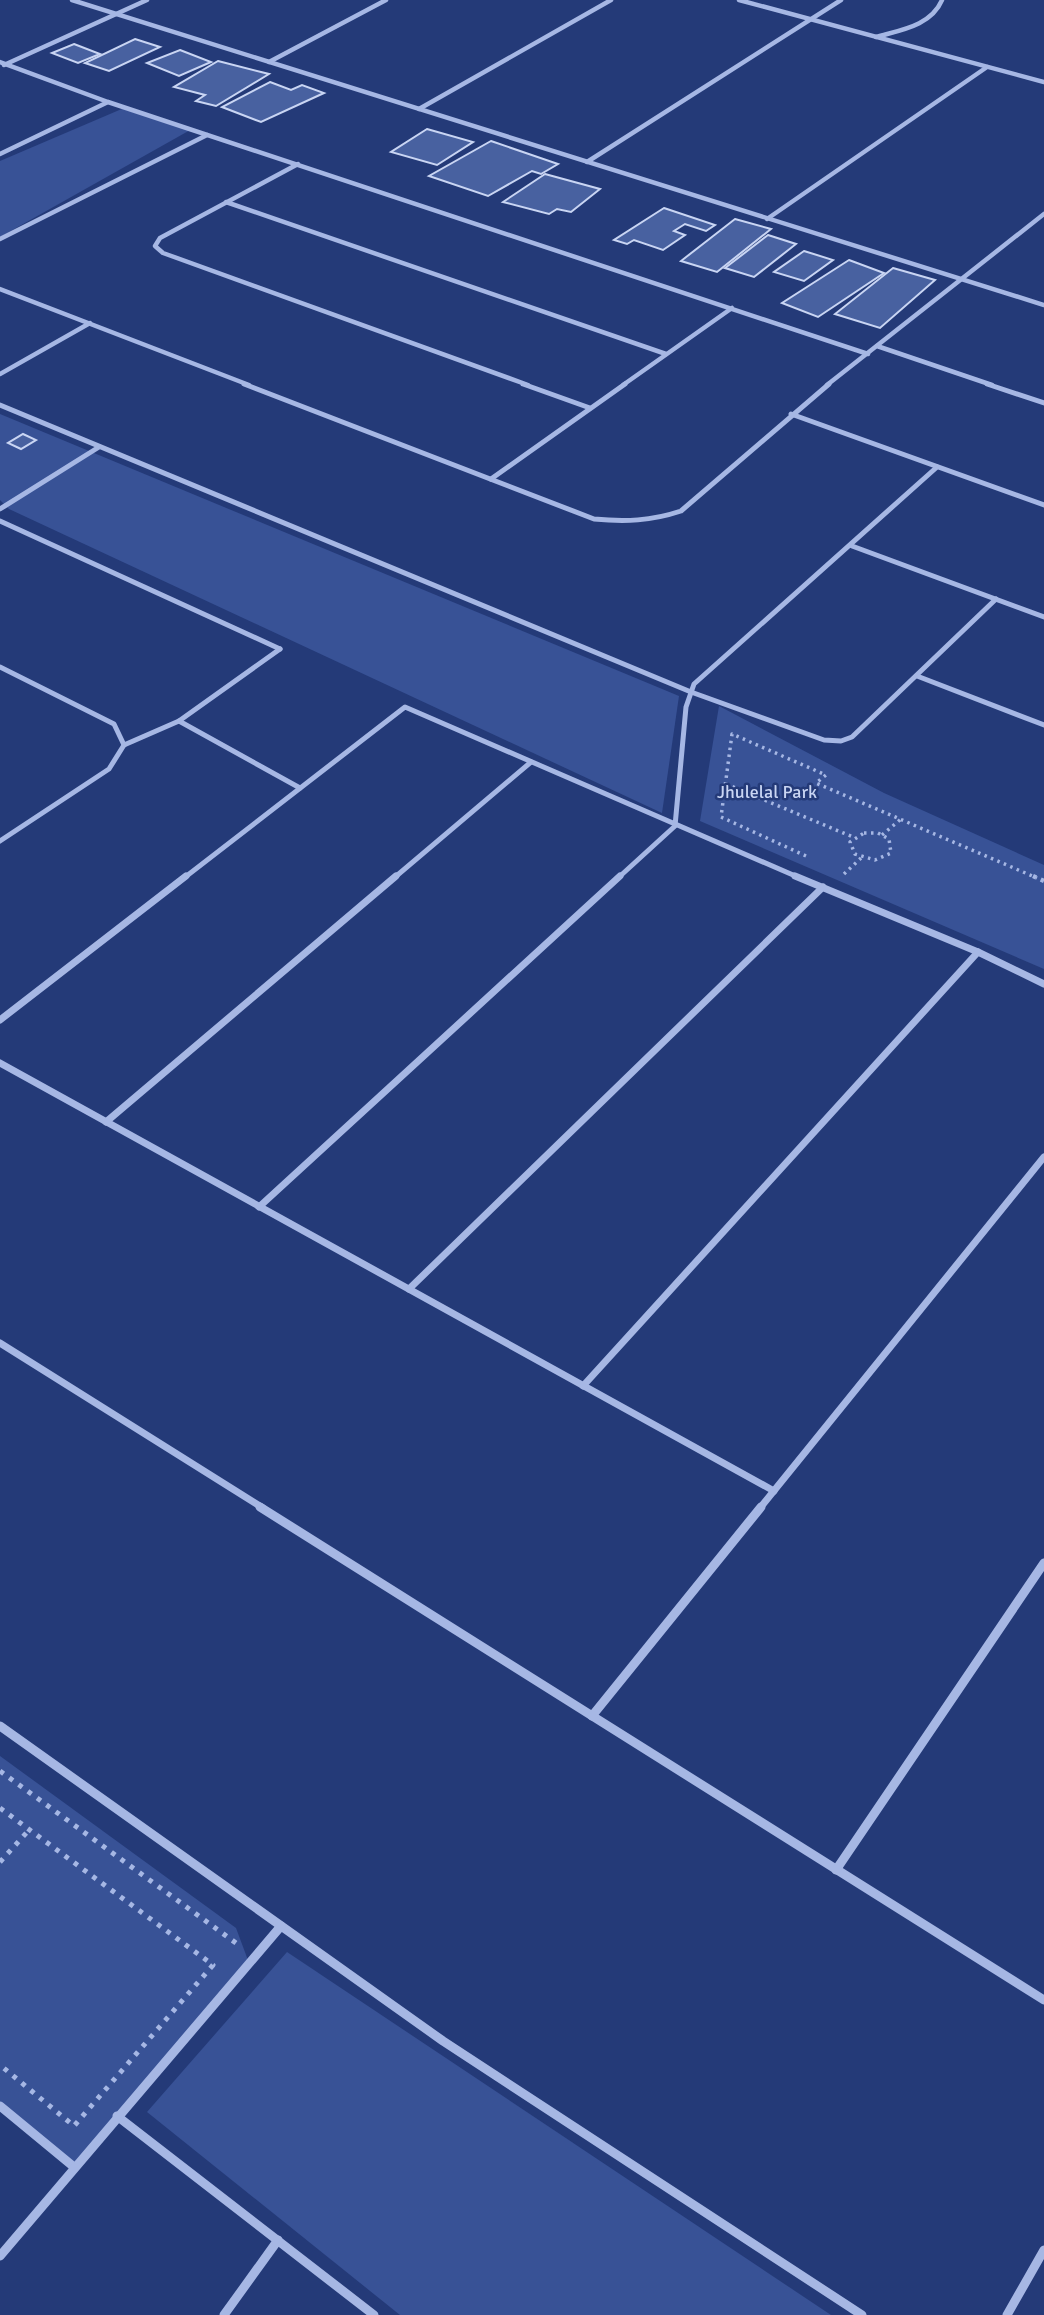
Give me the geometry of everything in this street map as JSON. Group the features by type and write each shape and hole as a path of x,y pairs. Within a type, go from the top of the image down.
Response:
{"street":[{"path":"72,0 1044,305"},
{"path":"2,64 147,0"},
{"path":"269,62 386,0"},
{"path":"419,109 611,0"},
{"path":"739,0 1044,82"},
{"path":"587,162 814,20 841,0"},
{"path":"876,37 914,25 937,12 942,0"},
{"path":"2,64 108,102 867,354"},
{"path":"767,219 987,67"},
{"path":"0,154 108,102"},
{"path":"0,239 207,134"},
{"path":"298,164 160,239 155,246 163,253 237,282 590,408"},
{"path":"226,202 666,354"},
{"path":"0,289 594,519 627,522 658,519 681,511 791,414 1044,214"},
{"path":"491,479 732,308"},
{"path":"0,374 90,323"},
{"path":"877,346 1044,403"},
{"path":"0,405 691,692 824,740 841,741 852,737 996,600"},
{"path":"791,414 1044,505"},
{"path":"0,509 99,447"},
{"path":"259,1207 676,826 686,707 694,684 852,546 937,467"},
{"path":"0,521 280,649 179,721 124,745 109,769 0,842"},
{"path":"852,546 1044,617"},
{"path":"0,667 114,724 124,745"},
{"path":"917,676 1044,725"},
{"path":"0,1020 405,707 676,826 978,952 1044,984"},
{"path":"179,721 300,788"},
{"path":"106,1122 531,762"},
{"path":"409,1289 823,887"},
{"path":"583,1386 978,952"},
{"path":"0,1063 774,1491"},
{"path":"592,1716 1044,1157"},
{"path":"0,1343 1044,2000"},
{"path":"836,1870 1044,1563"},
{"path":"0,1726 443,2041 862,2315"},
{"path":"0,2256 281,1926"},
{"path":"0,2106 74,2167"},
{"path":"117,2116 374,2315"},
{"path":"224,2315 278,2241"},
{"path":"1007,2315 1044,2250"}],"path":[{"path":"808,856 722,817 732,734 826,775 816,783 1044,881"},
{"path":"726,784 853,838"},
{"path":"882,835 901,819"},
{"path":"864,833 882,835 889,839 893,848 888,856 875,860 855,854 849,846 853,838 864,833"},
{"path":"832,868 845,874"},
{"path":"0,1771 255,1957"},
{"path":"0,1808 213,1965 75,2126 0,2065"},
{"path":"0,1861 30,1830"}],"green space":[{"path":"124,108 192,129 0,237 0,161"},
{"path":"0,414 679,696 662,813 9,509 0,500"},
{"name":"Jhulelal Park","path":"719,706 884,793 1044,865 1044,969 700,821"},
{"path":"0,1756 236,1928 249,1963 74,2167 0,2105"},
{"path":"287,1952 831,2315 400,2315 147,2112"}],"building":[{"path":"135,39 160,47 109,71 85,63"},
{"path":"74,44 100,54 78,63 52,53"},
{"path":"180,50 211,62 179,76 147,63"},
{"path":"218,61 269,74 216,106 196,101 205,95 174,87"},
{"path":"270,82 291,90 302,85 324,93 261,122 222,107"},
{"path":"427,129 473,142 437,165 391,152"},
{"path":"491,141 558,164 541,174 532,171 488,196 429,176"},
{"path":"545,174 600,189 571,212 557,209 549,214 503,202"},
{"path":"664,208 715,225 706,231 685,224 674,231 685,235 663,250 634,240 627,244 614,240"},
{"path":"735,219 771,229 717,272 681,261"},
{"path":"768,235 796,244 754,277 725,268"},
{"path":"804,251 833,260 804,281 774,272"},
{"path":"849,260 884,273 818,317 782,303"},
{"path":"893,268 935,280 880,328 835,314"},
{"path":"23,434 36,440 21,449 8,443"}]}
